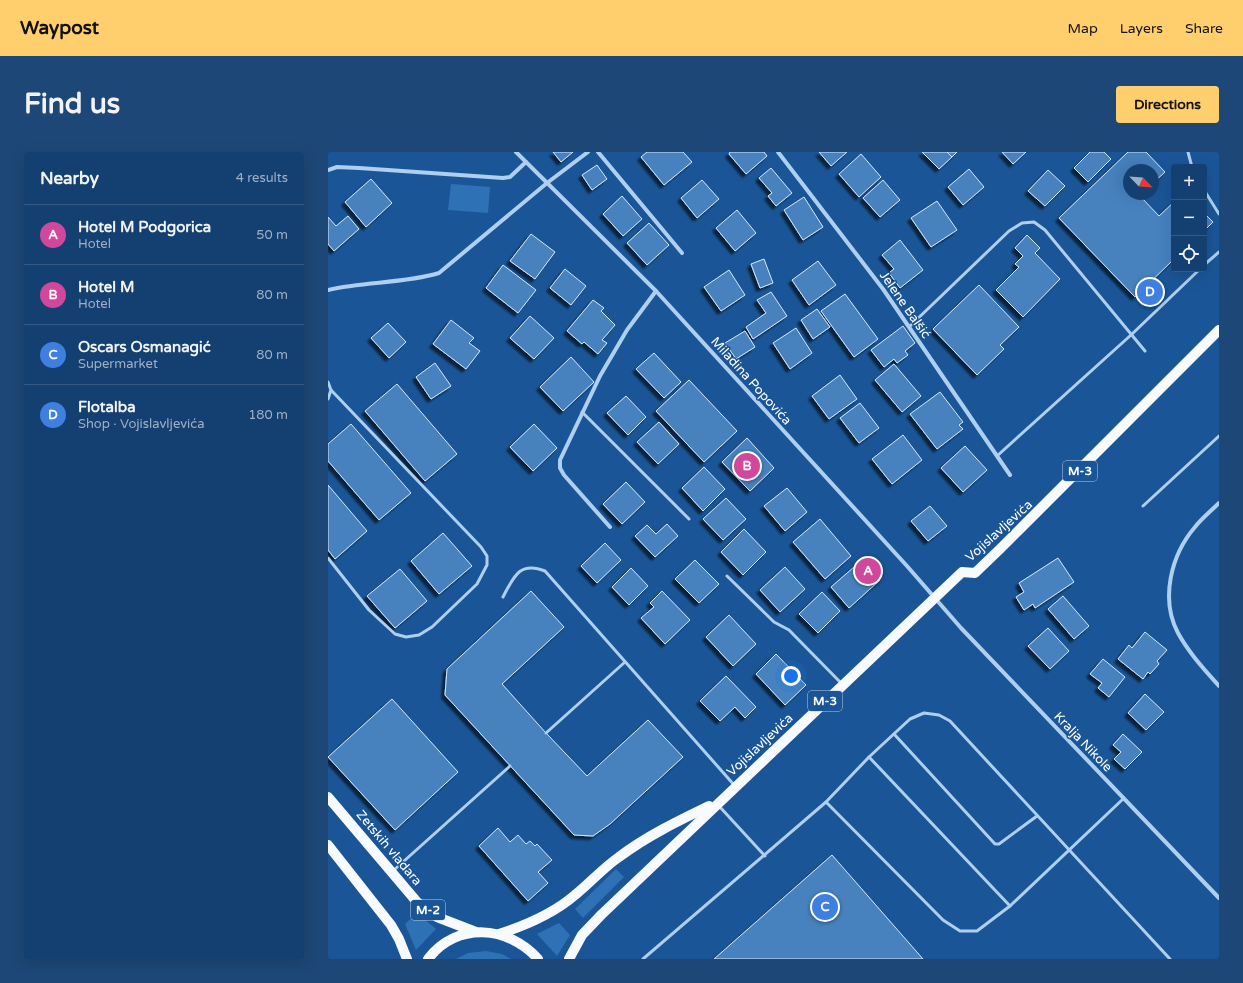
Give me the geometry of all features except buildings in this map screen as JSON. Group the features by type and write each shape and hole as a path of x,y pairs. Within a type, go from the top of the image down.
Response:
{"main road":[{"name":"Vojislavljevića","path":"569,959 582,935 602,914 717,803 962,572 975,573 1219,330"},
{"name":"Zetskih vladara","path":"328,796 417,902 437,917 476,932"},
{"name":"Vojislavljevića","path":"499,934 530,924 557,908 574,897 619,857 674,822 717,803"},
{"path":"328,845 391,925 399,939 407,959"},
{"name":"M-2","path":"428,959 443,945 459,936 476,932 499,934 516,940 530,949 538,959"}],"street":[{"name":"Miladina Popovića","path":"516,152 656,291 907,566 934,598"},
{"path":"328,290 345,286 423,278 439,273 547,182 588,152"},
{"path":"598,152 682,253"},
{"name":"Jelene Balšić","path":"778,152 883,289 996,456 1010,474"},
{"path":"328,170 337,167 359,168 503,178 510,177 526,162"},
{"path":"610,527 560,468 560,460 563,450 600,376 627,330 656,291"},
{"path":"1219,503 1195,527 1179,552 1169,579 1170,607 1178,631 1192,655 1219,686"},
{"name":"Kralja Nikole","path":"934,598 1123,799 1219,898"}],"lane":[{"path":"1188,152 1191,164"},
{"path":"1207,195 1219,214"},
{"path":"909,326 1009,231 1022,223 1034,222 1045,230 1145,351"},
{"path":"1207,262 1219,252"},
{"path":"996,456 1131,335 1197,272"},
{"path":"328,382 331,390 487,556 486,565 477,584 432,627 419,635 406,637 395,634 369,610 328,558"},
{"path":"328,399 331,390"},
{"path":"582,412 689,518"},
{"path":"1143,506 1219,436"},
{"path":"503,597 512,580 522,569 534,567 545,571 735,786"},
{"path":"727,576 774,622 789,630 842,685"},
{"path":"546,733 624,662"},
{"path":"643,959 765,856 826,802 869,757 910,719 924,713 939,715 950,721 1170,959"},
{"path":"894,734 995,844 999,844 1038,816"},
{"path":"869,757 1010,906"},
{"path":"392,872 510,766"},
{"path":"826,802 943,920 960,931 977,931 1010,906 1123,799"},
{"path":"717,803 765,856"}],"shaded area":[{"path":"451,184 490,187 488,213 448,210"},
{"path":"616,869 624,877 583,918 575,909"},
{"path":"417,913 436,929 416,950 405,924"},
{"path":"559,923 570,935 557,956 537,934"},
{"path":"486,951 502,954 511,959 456,959 468,953"}],"place":[{"name":"Flotalba","path":"1150,292"},
{"name":"Hotel M","path":"747,466"},
{"name":"Hotel M Podgorica","path":"868,571"},
{"name":"Oscars Osmanagić","path":"825,907"}]}
